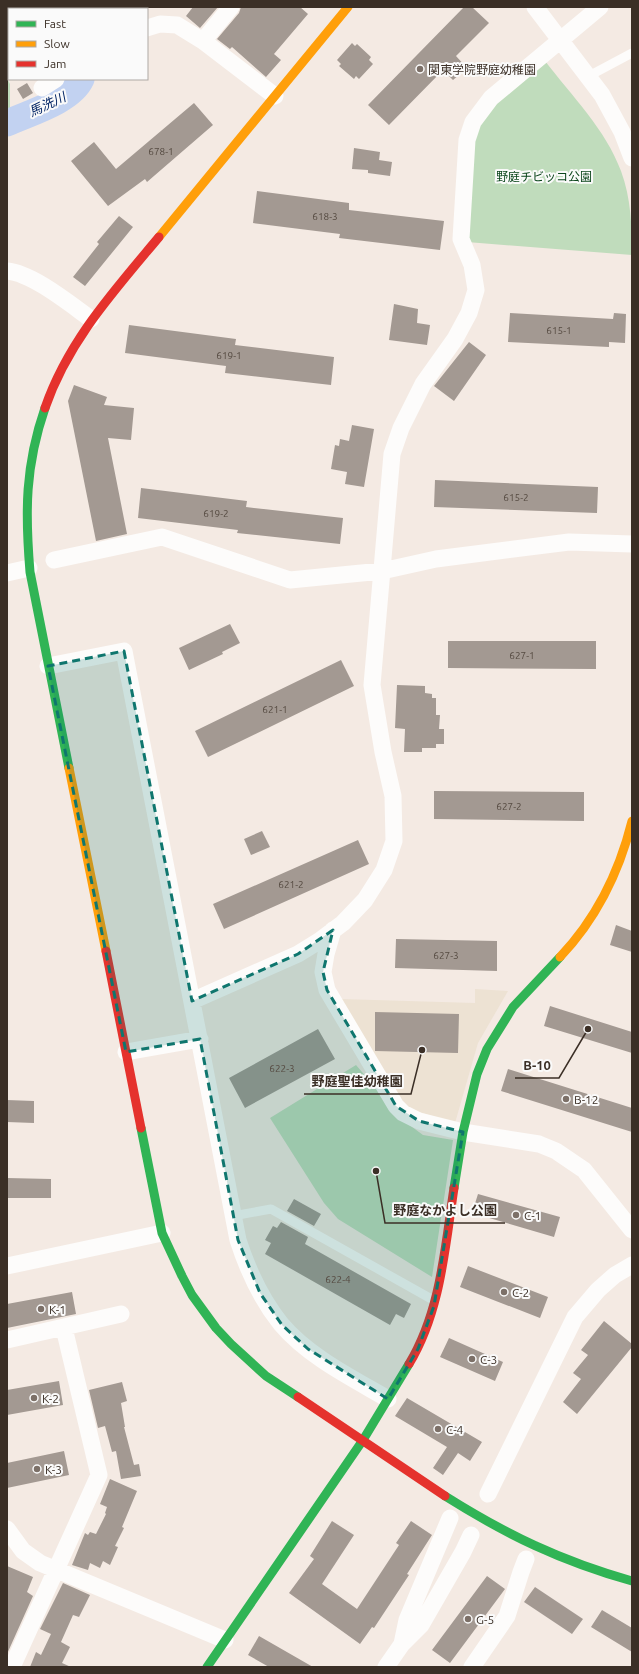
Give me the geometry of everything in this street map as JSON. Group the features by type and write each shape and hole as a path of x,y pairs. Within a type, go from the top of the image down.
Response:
{"street":[{"path":"203,41 231,7"},
{"path":"348,7 91,319 76,341 52,387 41,416 32,454 26,495 29,568 162,1233 173,1261 194,1299 208,1320 225,1339 244,1358 266,1376 455,1503 512,1536 564,1560 614,1577 632,1581"},
{"path":"535,7 602,95 622,132 632,158"},
{"path":"192,1001 298,954 343,923 365,900 384,870 394,841 393,796 383,752 372,685 392,454 401,428 423,384 455,339 469,314 476,290 472,265 461,239 467,140 473,122 491,98 536,62 600,7"},
{"path":"148,28 160,24 177,25 203,41 275,96"},
{"path":"7,271 14,272 44,286 91,319"},
{"path":"54,560 162,537 290,580 382,571 436,559 569,542 629,544"},
{"path":"7,573 29,568"},
{"path":"48,666 124,651 238,1240 247,1268 260,1293 282,1324 308,1349 338,1370 388,1399"},
{"path":"207,1667 363,1440 418,1349 427,1328 441,1276 463,1132 477,1074 490,1044 513,1007 563,954 594,914 613,880 628,841 632,821"},
{"path":"333,930 326,954 323,972 327,990 396,1106 404,1113 419,1121 463,1132 539,1144 556,1151 584,1170 632,1230"},
{"path":"126,1052 200,1039"},
{"path":"7,1266 162,1233"},
{"path":"488,1494 575,1317 598,1290 615,1275 632,1265"},
{"path":"7,1340 121,1314"},
{"path":"12,1667 99,1475 64,1328"},
{"path":"402,1644 407,1620 450,1518"},
{"path":"7,1529 23,1551 40,1563 226,1640"},
{"path":"386,1667 402,1644 421,1625 463,1552 471,1535"},
{"path":"472,1667 507,1616 526,1559"}],"lane":[{"path":"587,77 632,53"},
{"path":"234,1216 271,1209 435,1301"}],"highlighted area":[{"path":"124,651 192,1001 298,954 333,930 323,972 327,990 396,1106 419,1121 463,1132 434,1306 418,1349 388,1399 308,1349 282,1325 260,1293 238,1240 200,1039 126,1052 48,666"}],"shaded area":[{"path":"475,989 508,991 478,1043 455,1123 403,1107 341,999 475,1003"}],"green space":[{"name":"野庭チビッコ公園","path":"545,61 588,114 607,141 615,156 621,171 629,202 632,255 467,242 475,134 489,107"},
{"path":"7,78 10,84 10,117 7,118"},
{"path":"356,1065 404,1121 423,1135 453,1140 432,1277 338,1219 324,1203 270,1118"}],"building":[{"path":"193,7 218,7 200,28 186,16"},
{"path":"241,7 300,7 308,14 274,54 281,60 266,77 232,47 230,49 217,39 239,13"},
{"path":"464,7 472,7 489,23 456,56 467,68 453,80 443,70 389,125 368,105"},
{"path":"352,43 355,46 357,44 371,57 369,60 373,64 359,79 356,76 354,79 339,66 341,64 337,60"},
{"path":"27,83 33,93 23,99 17,89"},
{"path":"194,103 213,125 147,182 145,179 108,206 71,161 94,142 116,169"},
{"path":"354,148 380,152 379,160 392,162 390,176 368,173 368,170 352,169"},
{"path":"257,191 349,203 349,210 444,221 440,250 339,238 340,234 253,223"},
{"path":"119,216 133,227 85,286 73,277 99,244 97,242"},
{"path":"394,304 418,309 417,323 430,325 427,345 389,340"},
{"path":"510,313 613,319 614,313 626,314 625,343 609,342 609,347 508,342"},
{"path":"129,325 236,339 235,345 334,357 331,385 225,373 226,366 125,353"},
{"path":"469,342 486,355 454,401 434,386"},
{"path":"74,385 107,397 104,405 134,408 131,440 108,438 127,534 96,541 68,401"},
{"path":"352,425 374,429 364,487 345,484 347,472 331,469 335,445 339,446 340,439 349,441"},
{"path":"435,480 598,487 597,513 434,507"},
{"path":"141,488 247,501 246,507 343,518 340,544 237,533 238,530 138,518"},
{"path":"230,624 240,643 222,652 223,654 189,670 179,648"},
{"path":"448,641 596,641 596,669 448,668"},
{"path":"341,660 354,686 208,757 195,731"},
{"path":"397,685 425,686 425,693 432,694 432,698 436,698 436,715 440,715 439,729 444,729 444,744 436,744 436,748 422,748 422,752 404,752 405,729 395,728"},
{"path":"434,791 584,792 584,821 434,819"},
{"path":"262,831 270,847 251,855 244,839"},
{"path":"358,840 369,864 224,929 213,904"},
{"path":"616,925 632,931 632,952 610,945"},
{"path":"396,939 497,941 497,971 395,968"},
{"path":"550,1006 632,1032 632,1053 544,1026"},
{"path":"375,1012 459,1014 458,1053 375,1051"},
{"path":"318,1029 335,1059 245,1108 229,1078"},
{"name":"B-12","path":"508,1069 632,1108 632,1132 501,1091"},
{"path":"7,1100 34,1101 34,1123 7,1122"},
{"path":"7,1178 51,1179 51,1198 7,1198"},
{"name":"C-1","path":"478,1194 560,1217 554,1237 472,1213"},
{"path":"294,1199 321,1214 314,1226 287,1211"},
{"path":"281,1222 308,1237 305,1244 411,1304 404,1318 396,1314 390,1325 265,1254 271,1243 265,1240 273,1226 277,1228"},
{"name":"C-2","path":"468,1266 548,1297 540,1318 460,1287"},
{"name":"K-1","path":"72,1292 76,1314 7,1328 7,1304"},
{"path":"604,1321 632,1344 632,1347 577,1414 563,1402 581,1379 573,1373 588,1355 581,1350"},
{"name":"C-3","path":"449,1338 503,1362 495,1381 440,1357"},
{"name":"K-2","path":"59,1381 63,1405 7,1415 7,1390"},
{"path":"122,1382 127,1401 121,1403 124,1427 134,1465 139,1464 141,1476 121,1479 116,1451 112,1452 105,1426 98,1428 89,1390"},
{"name":"C-4","path":"407,1398 482,1442 470,1461 458,1453 443,1475 433,1468 447,1447 395,1416"},
{"name":"K-3","path":"64,1451 69,1475 7,1488 7,1463"},
{"path":"110,1479 137,1491 122,1527 124,1528 115,1546 118,1547 110,1565 103,1561 100,1568 90,1563 88,1570 72,1565 85,1533 88,1535 90,1532 96,1534 106,1514 107,1507 100,1504"},
{"path":"332,1521 354,1535 322,1584 357,1609 399,1545 396,1543 411,1521 432,1535 407,1574 409,1575 374,1628 372,1627 360,1644 289,1593 314,1559 310,1556"},
{"path":"7,1566 33,1577 27,1592 33,1596 7,1654"},
{"name":"G-5","path":"487,1576 505,1589 450,1663 432,1650"},
{"path":"63,1583 90,1595 79,1617 73,1615 61,1642 70,1647 62,1663 71,1667 30,1667 36,1652 41,1655 51,1634 40,1629"},
{"path":"535,1587 583,1619 572,1634 524,1602"},
{"path":"602,1610 632,1628 632,1652 591,1627"},
{"path":"259,1636 313,1667 269,1667 248,1655"}],"waterway":[{"name":"馬洗川","path":"7,123 59,100 76,87 80,80"}],"traffic: fast":[{"path":"45,408 38,429 30,470 27,509 28,550 30,572 69,768"},
{"path":"454,1188 463,1132 477,1074 487,1049 513,1007 560,957"},
{"path":"141,1128 162,1233 192,1295 216,1328 231,1344 266,1376 298,1397"},
{"path":"207,1667 363,1440 409,1364"},
{"path":"445,1496 490,1523 535,1546 582,1565 632,1581"}],"traffic: slow":[{"path":"159,237 348,7"},
{"path":"69,768 106,951"},
{"path":"560,957 596,911 613,877 627,840 632,821"}],"traffic: jam":[{"path":"45,408 66,361 79,339 109,297 159,237"},
{"path":"106,951 141,1128"},
{"path":"409,1364 420,1344 435,1301 444,1256 454,1188"},
{"path":"298,1397 445,1496"}],"place":[{"name":"関東学院野庭幼稚園","path":"420,69"},
{"name":"B-10","path":"588,1029"},
{"name":"野庭聖佳幼稚園","path":"422,1050"},
{"name":"B-12","path":"566,1099"},
{"name":"野庭なかよし公園","path":"376,1171"},
{"name":"C-1","path":"516,1215"},
{"name":"C-2","path":"504,1292"},
{"name":"K-1","path":"41,1309"},
{"name":"C-3","path":"472,1359"},
{"name":"K-2","path":"34,1398"},
{"name":"C-4","path":"438,1429"},
{"name":"K-3","path":"37,1469"},
{"name":"G-5","path":"468,1619"}]}
